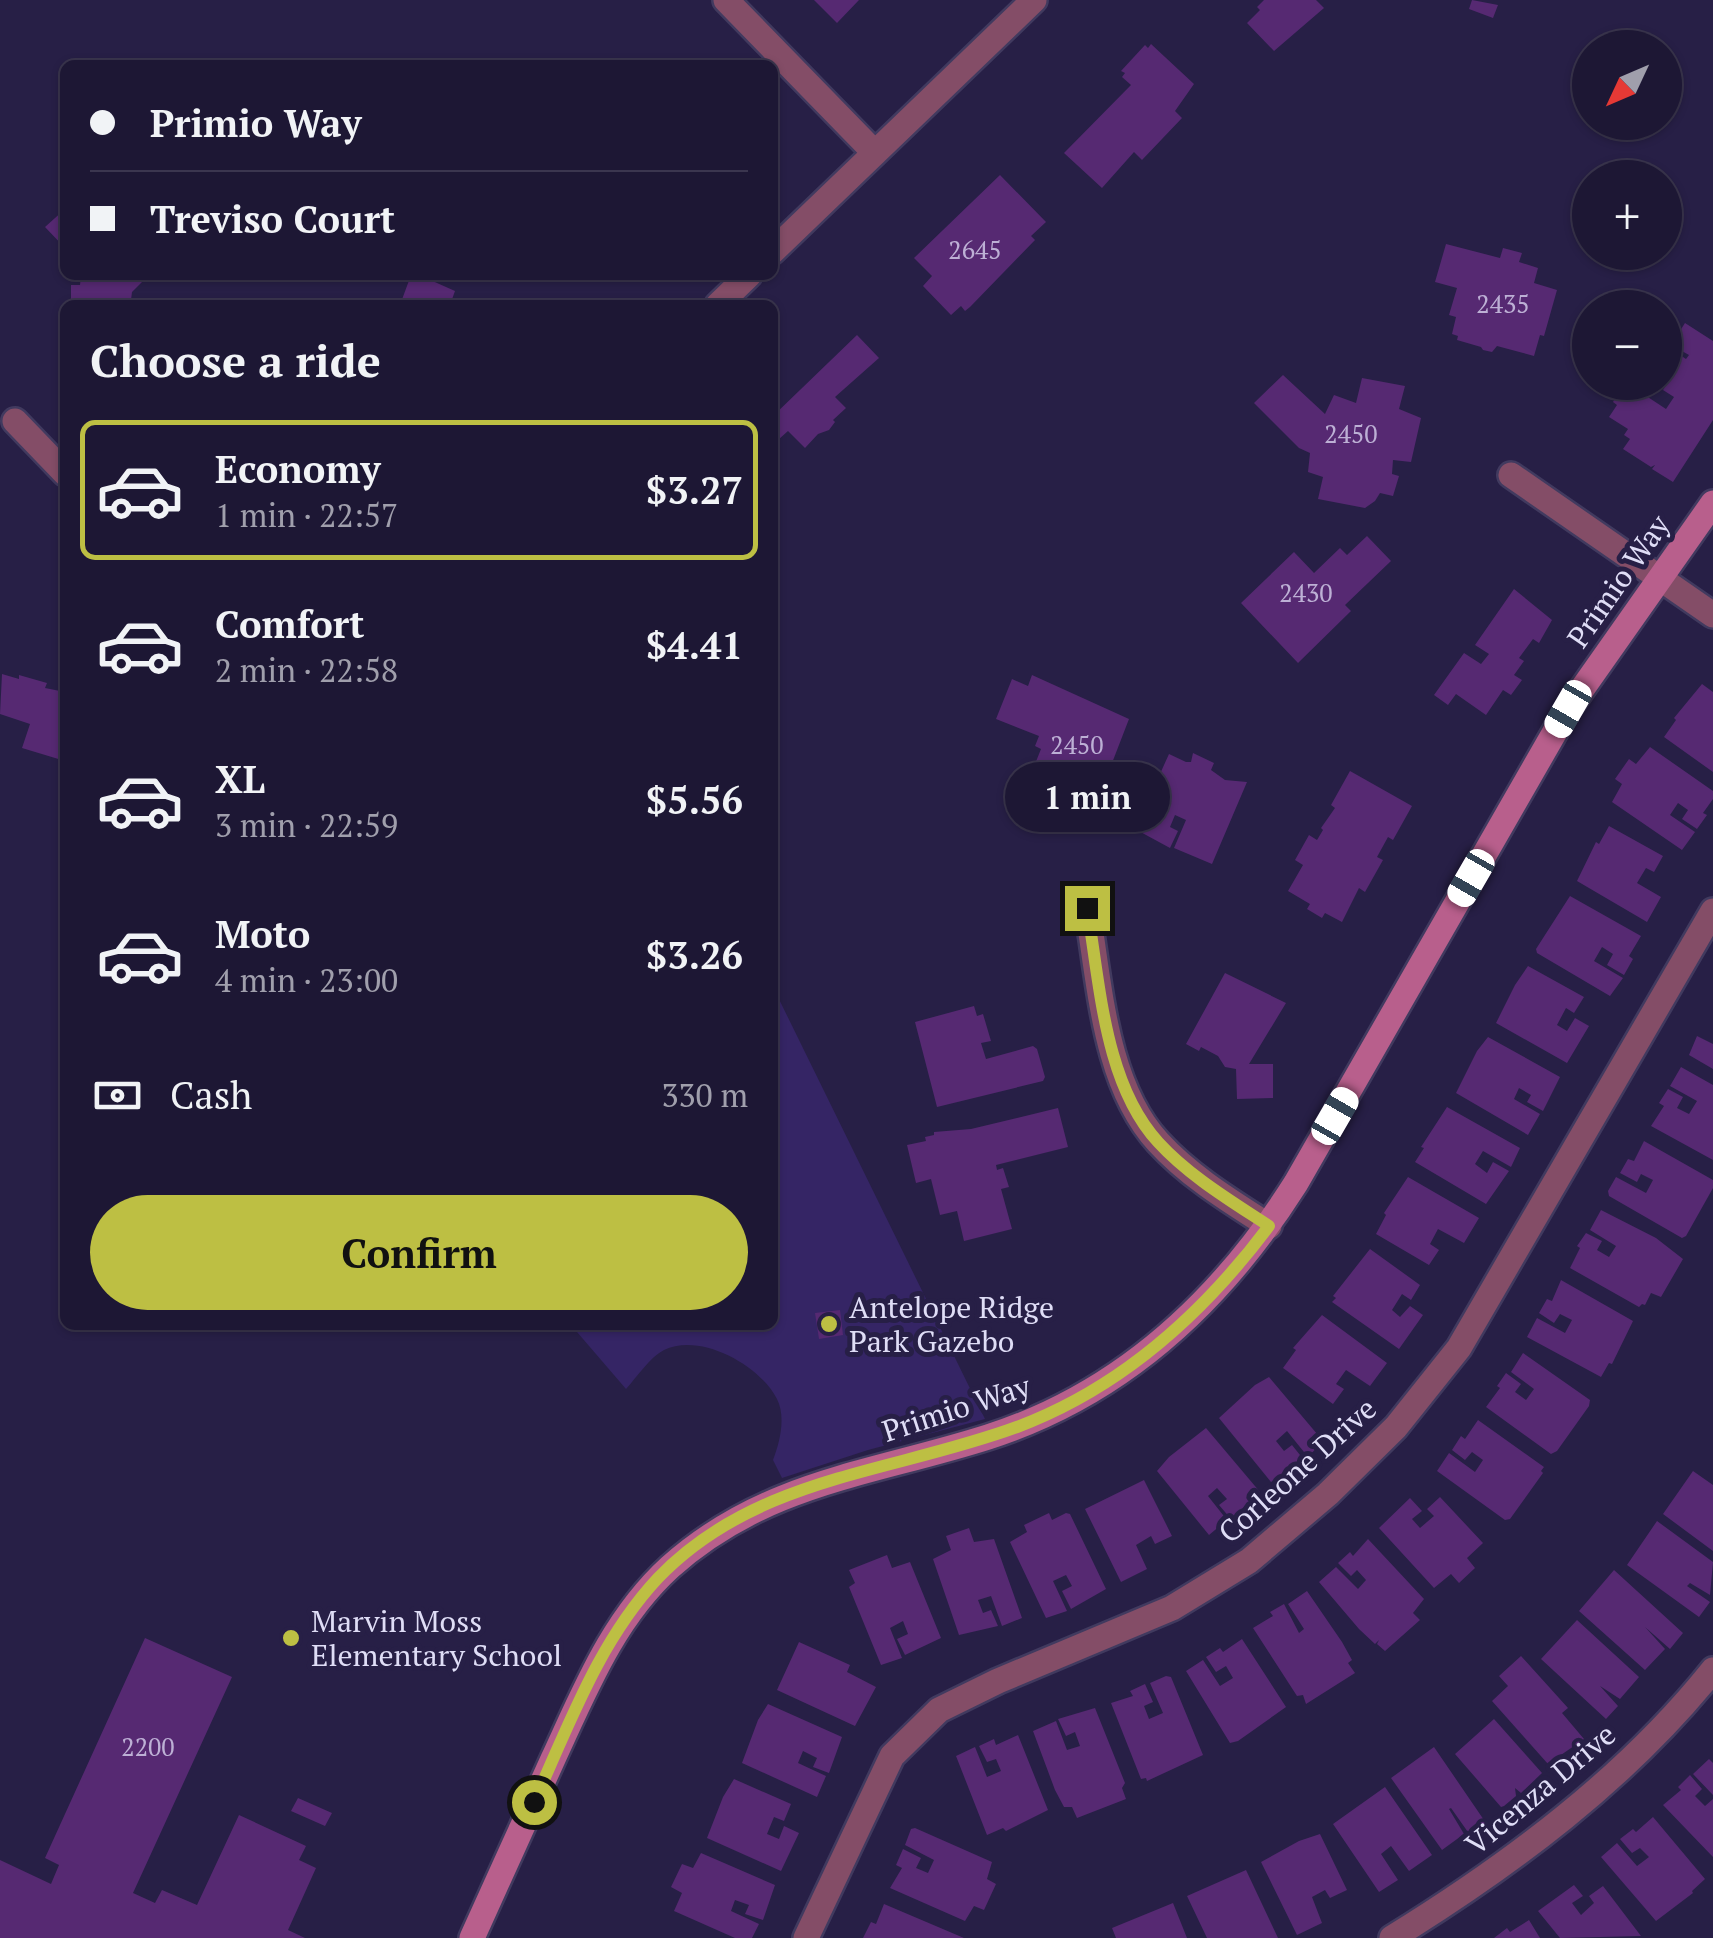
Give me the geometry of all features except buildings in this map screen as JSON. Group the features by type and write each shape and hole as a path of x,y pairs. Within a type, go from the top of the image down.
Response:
{"street":[{"path":"726,0 875,153"},
{"path":"778,246 1034,0"},
{"path":"723,300 744,280"},
{"path":"15,421 60,468"},
{"path":"1510,476 1713,615"},
{"name":"Primio Way","path":"472,1938 595,1667 624,1618 670,1567 712,1534 767,1502 816,1484 990,1436 1047,1414 1098,1388 1178,1328 1228,1278 1269,1226 1568,709 1713,502"},
{"path":"1087,908 1115,1063 1137,1113 1176,1159 1269,1226"},
{"name":"Corleone Drive","path":"806,1938 892,1756 940,1710 998,1681 1172,1608 1249,1562 1328,1494 1396,1427 1458,1348 1713,911"},
{"name":"Vicenza Drive","path":"1392,1938 1508,1861 1588,1797 1713,1670"}],"shaded area":[{"path":"778,997 985,1419 782,1478 773,1460 781,1430 777,1399 757,1374 728,1355 694,1345 664,1350 626,1389 575,1330 778,1330"}],"place":[{"name":"Antelope Ridge Park Gazebo","path":"829,1324"},
{"name":"Marvin Moss Elementary School","path":"291,1638"}],"route":[{"path":"534,1802 595,1667 624,1618 660,1577 700,1542 748,1512 793,1491 1020,1426 1098,1388 1178,1328 1228,1278 1269,1226 1176,1159 1137,1113 1115,1063 1087,908"}]}
